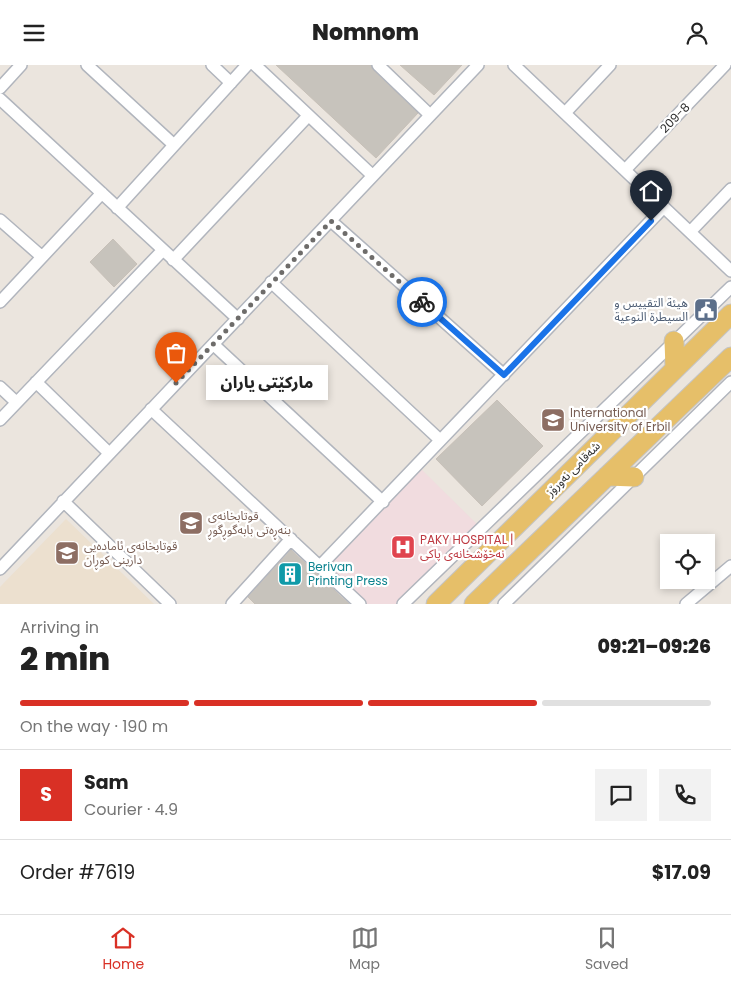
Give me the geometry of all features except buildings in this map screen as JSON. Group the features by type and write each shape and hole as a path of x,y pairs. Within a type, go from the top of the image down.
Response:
{"main road":[{"name":"شەقامی نەورۆز","path":"436,604 731,314"},
{"path":"674,341 674,369"},
{"path":"474,604 731,357"},
{"path":"607,476 634,477"},
{"path":"546,496 549,507 562,518"},
{"path":"527,514 540,520 547,532"}],"street":[{"path":"0,88 21,65"},
{"path":"87,65 174,145"},
{"path":"212,65 232,83"},
{"path":"118,208 247,65"},
{"path":"255,65 372,175"},
{"path":"378,65 429,114"},
{"path":"0,569 331,221 429,114 478,65"},
{"path":"514,65 731,271"},
{"path":"565,113 610,65"},
{"name":"209-8","path":"625,170 725,65"},
{"path":"0,99 238,319"},
{"path":"173,260 308,116"},
{"path":"690,232 731,189"},
{"path":"0,302 102,193"},
{"path":"320,566 664,207"},
{"path":"0,220 41,256"},
{"path":"331,221 504,375"},
{"path":"0,420 163,250"},
{"path":"272,282 440,440"},
{"path":"404,604 731,287"},
{"path":"214,345 382,502"},
{"path":"36,382 109,453"},
{"path":"504,604 731,382"},
{"path":"0,387 16,402"},
{"path":"151,409 360,604"},
{"path":"63,501 170,604"},
{"path":"232,604 291,539"},
{"path":"686,604 731,566"}],"shaded area":[{"name":"PAKY HOSPITAL | نەخۆشخانەی پاکی","path":"419,467 482,529 405,604 366,604 326,565"},
{"name":"قوتابخانەی ئامادەیی دارینی کوڕان","path":"66,519 154,604 0,604 0,587"}],"way so far":[{"path":"176,383 331,221 422,302"}],"place":[{"name":"هيئة التقييس و السيطرة النوعية","path":"706,310"},
{"name":"مارکێتی یاران","path":"176,383"},
{"name":"International University of Erbil","path":"553,420"},
{"name":"قوتابخانەی بنەڕەتی بابەگوڕگوڕ","path":"191,523"},
{"name":"PAKY HOSPITAL | نەخۆشخانەی پاکی","path":"403,547"},
{"name":"قوتابخانەی ئامادەیی دارینی کوڕان","path":"67,553"},
{"name":"Berivan Printing Press","path":"290,574"}],"route":[{"path":"422,302 504,375 651,221"}]}
